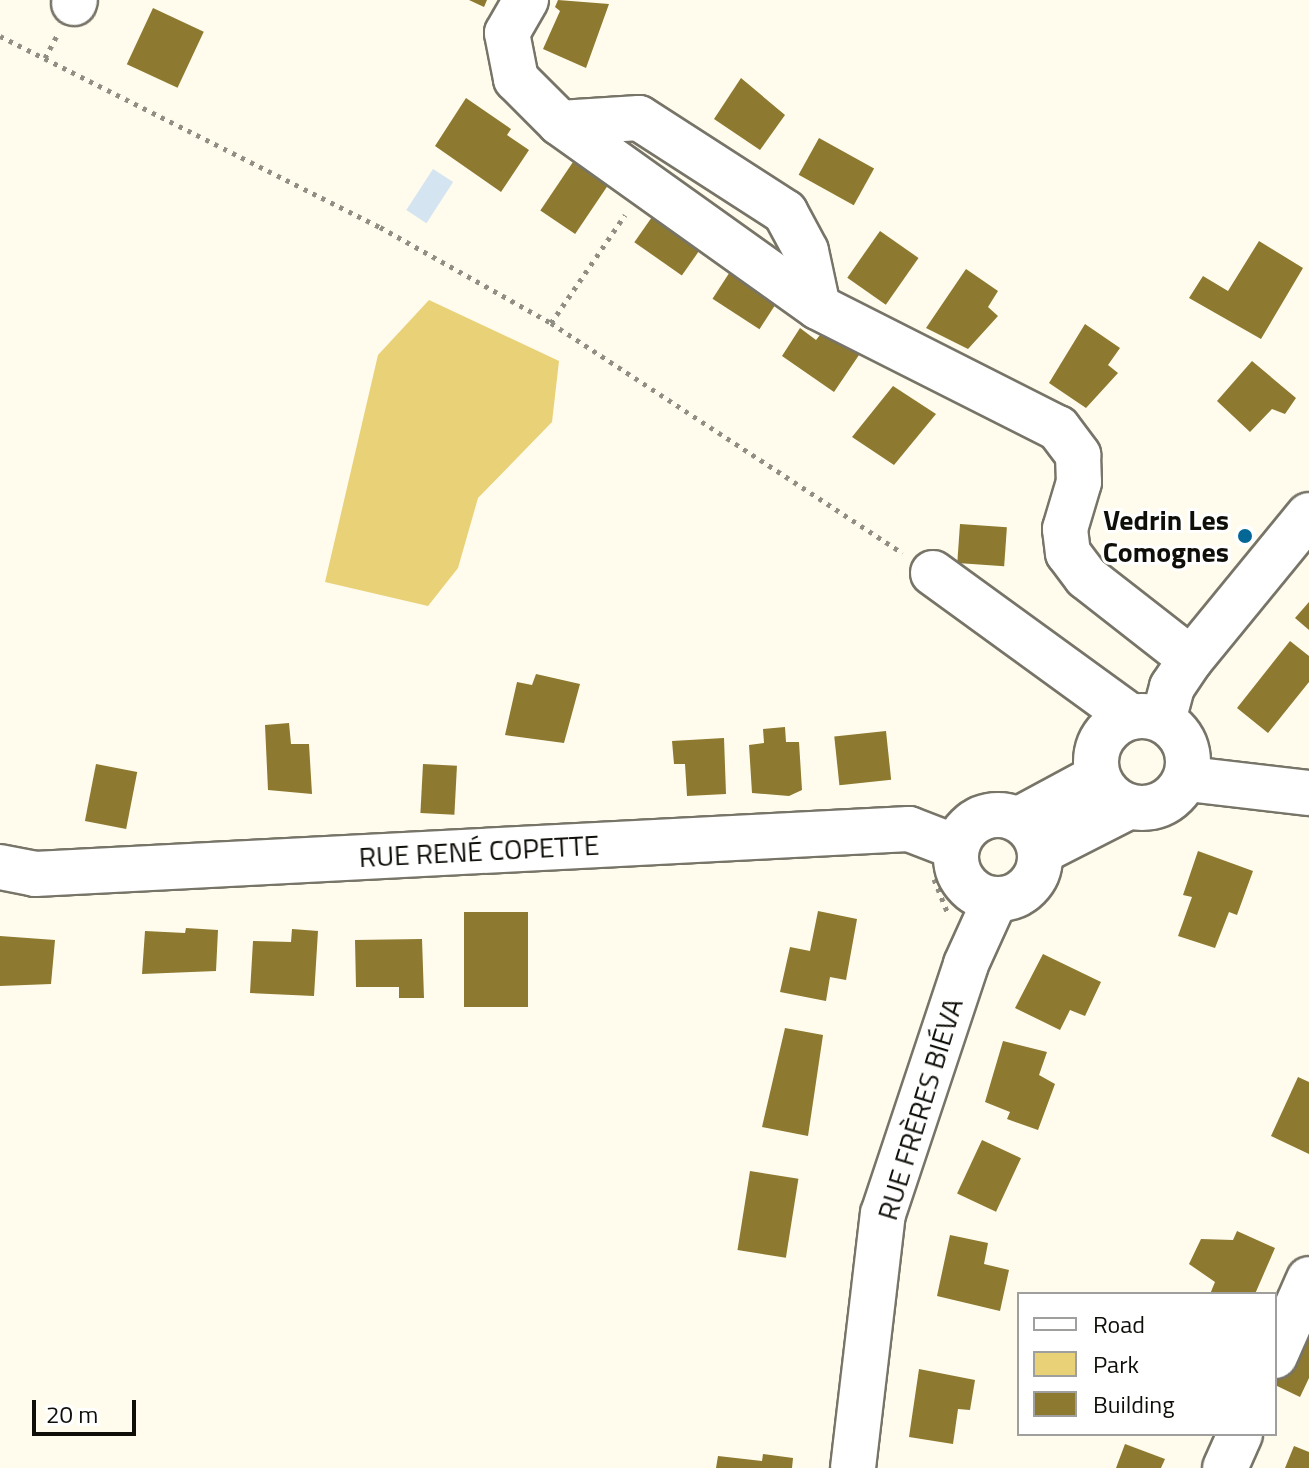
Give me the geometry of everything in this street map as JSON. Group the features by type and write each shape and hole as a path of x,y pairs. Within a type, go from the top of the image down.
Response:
{"street":[{"path":"526,0 507,33 516,79 560,123 818,307 1058,428 1078,455 1079,482 1065,529 1068,553 1086,577 1191,659"},
{"path":"560,123 639,118 785,212 806,251 818,307"},
{"path":"1112,792 1097,747 1117,721 1148,717 1191,659 1309,515"},
{"path":"933,573 1148,717 1190,752 1188,779 1165,804 1112,792 1030,835"},
{"path":"1188,779 1210,777 1309,793"},
{"path":"990,814 1030,835 1040,868 1027,890 995,900 966,887 955,867 956,847 967,826 990,814"},
{"name":"RUE RENÉ COPETTE","path":"0,867 35,874 909,829 956,847"},
{"name":"RUE FRÈRES BIÉVA","path":"853,1468 883,1214 966,964 995,900"},
{"path":"1277,1351 1309,1279"},
{"path":"1225,1468 1239,1436"}],"path":[{"path":"0,36 380,227 551,323 933,573"},
{"path":"551,323 646,185"}],"green space":[{"path":"429,300 559,361 552,422 478,498 458,568 428,606 325,582 378,355"}],"water":[{"path":"433,169 453,182 426,223 406,210"}],"building":[{"path":"469,0 487,0 484,7"},
{"path":"558,0 609,4 586,68 543,49 560,11 555,7"},
{"path":"153,8 204,32 178,88 127,64"},
{"path":"741,78 785,115 760,150 714,119"},
{"path":"466,98 511,129 507,135 529,150 501,192 435,146"},
{"path":"819,138 874,169 854,205 799,175"},
{"path":"575,159 610,182 575,234 540,210"},
{"path":"659,207 707,240 682,275 634,242"},
{"path":"880,231 919,258 886,305 847,278"},
{"path":"1259,241 1303,268 1261,339 1189,298 1203,276 1228,291"},
{"path":"737,261 784,291 759,329 712,299"},
{"path":"966,269 998,291 988,307 998,316 968,349 926,328"},
{"path":"1085,324 1120,348 1108,365 1118,373 1086,408 1049,383"},
{"path":"800,328 816,340 824,330 859,355 834,392 782,356"},
{"path":"1252,361 1296,398 1285,414 1272,409 1250,432 1217,401"},
{"path":"893,386 936,414 894,465 852,437"},
{"path":"960,524 1007,527 1004,566 957,563"},
{"path":"1309,602 1309,630 1295,618"},
{"path":"1290,641 1309,656 1309,682 1268,733 1237,708"},
{"path":"536,674 580,684 564,743 505,735 517,682 532,685"},
{"path":"289,723 291,744 309,744 312,794 268,790 265,725"},
{"path":"785,727 786,742 799,742 802,790 789,796 752,793 749,745 764,743 763,729"},
{"path":"886,731 891,780 839,785 834,736"},
{"path":"724,738 726,794 687,796 685,764 674,764 672,741"},
{"path":"96,764 137,772 126,829 85,821"},
{"path":"423,764 457,766 454,815 420,813"},
{"path":"1198,851 1253,871 1237,915 1229,912 1215,948 1178,936 1192,897 1183,895"},
{"path":"818,911 857,919 846,980 830,977 826,1001 780,992 790,947 810,951"},
{"path":"464,912 528,912 528,1007 464,1007"},
{"path":"186,928 218,930 216,971 142,974 145,931 185,933"},
{"path":"292,929 318,931 314,996 250,993 253,941 291,942"},
{"path":"0,936 55,940 51,984 0,986"},
{"path":"422,939 424,998 399,998 399,987 356,987 355,940"},
{"path":"1043,954 1101,982 1085,1016 1070,1010 1060,1030 1015,1008"},
{"path":"785,1028 823,1035 808,1136 762,1127"},
{"path":"1003,1041 1047,1052 1039,1075 1055,1084 1038,1130 1007,1119 1010,1112 985,1102"},
{"path":"1298,1077 1309,1082 1309,1154 1271,1136"},
{"path":"982,1140 1021,1158 996,1212 957,1193"},
{"path":"750,1171 798,1179 786,1258 737,1250"},
{"path":"1237,1231 1275,1248 1256,1292 1211,1292 1215,1282 1189,1264 1201,1239 1233,1240"},
{"path":"950,1235 988,1243 984,1264 1009,1270 1000,1311 937,1296"},
{"path":"1302,1324 1309,1327 1309,1378 1300,1397 1277,1386"},
{"path":"919,1369 975,1380 970,1410 958,1409 953,1444 909,1437"},
{"path":"1125,1444 1165,1459 1161,1468 1116,1468"},
{"path":"1294,1446 1309,1452 1309,1468 1285,1468"},
{"path":"763,1454 793,1458 792,1468 716,1468 718,1456 762,1461"}],"place":[{"name":"Vedrin Les Comognes","path":"1245,536"}]}
